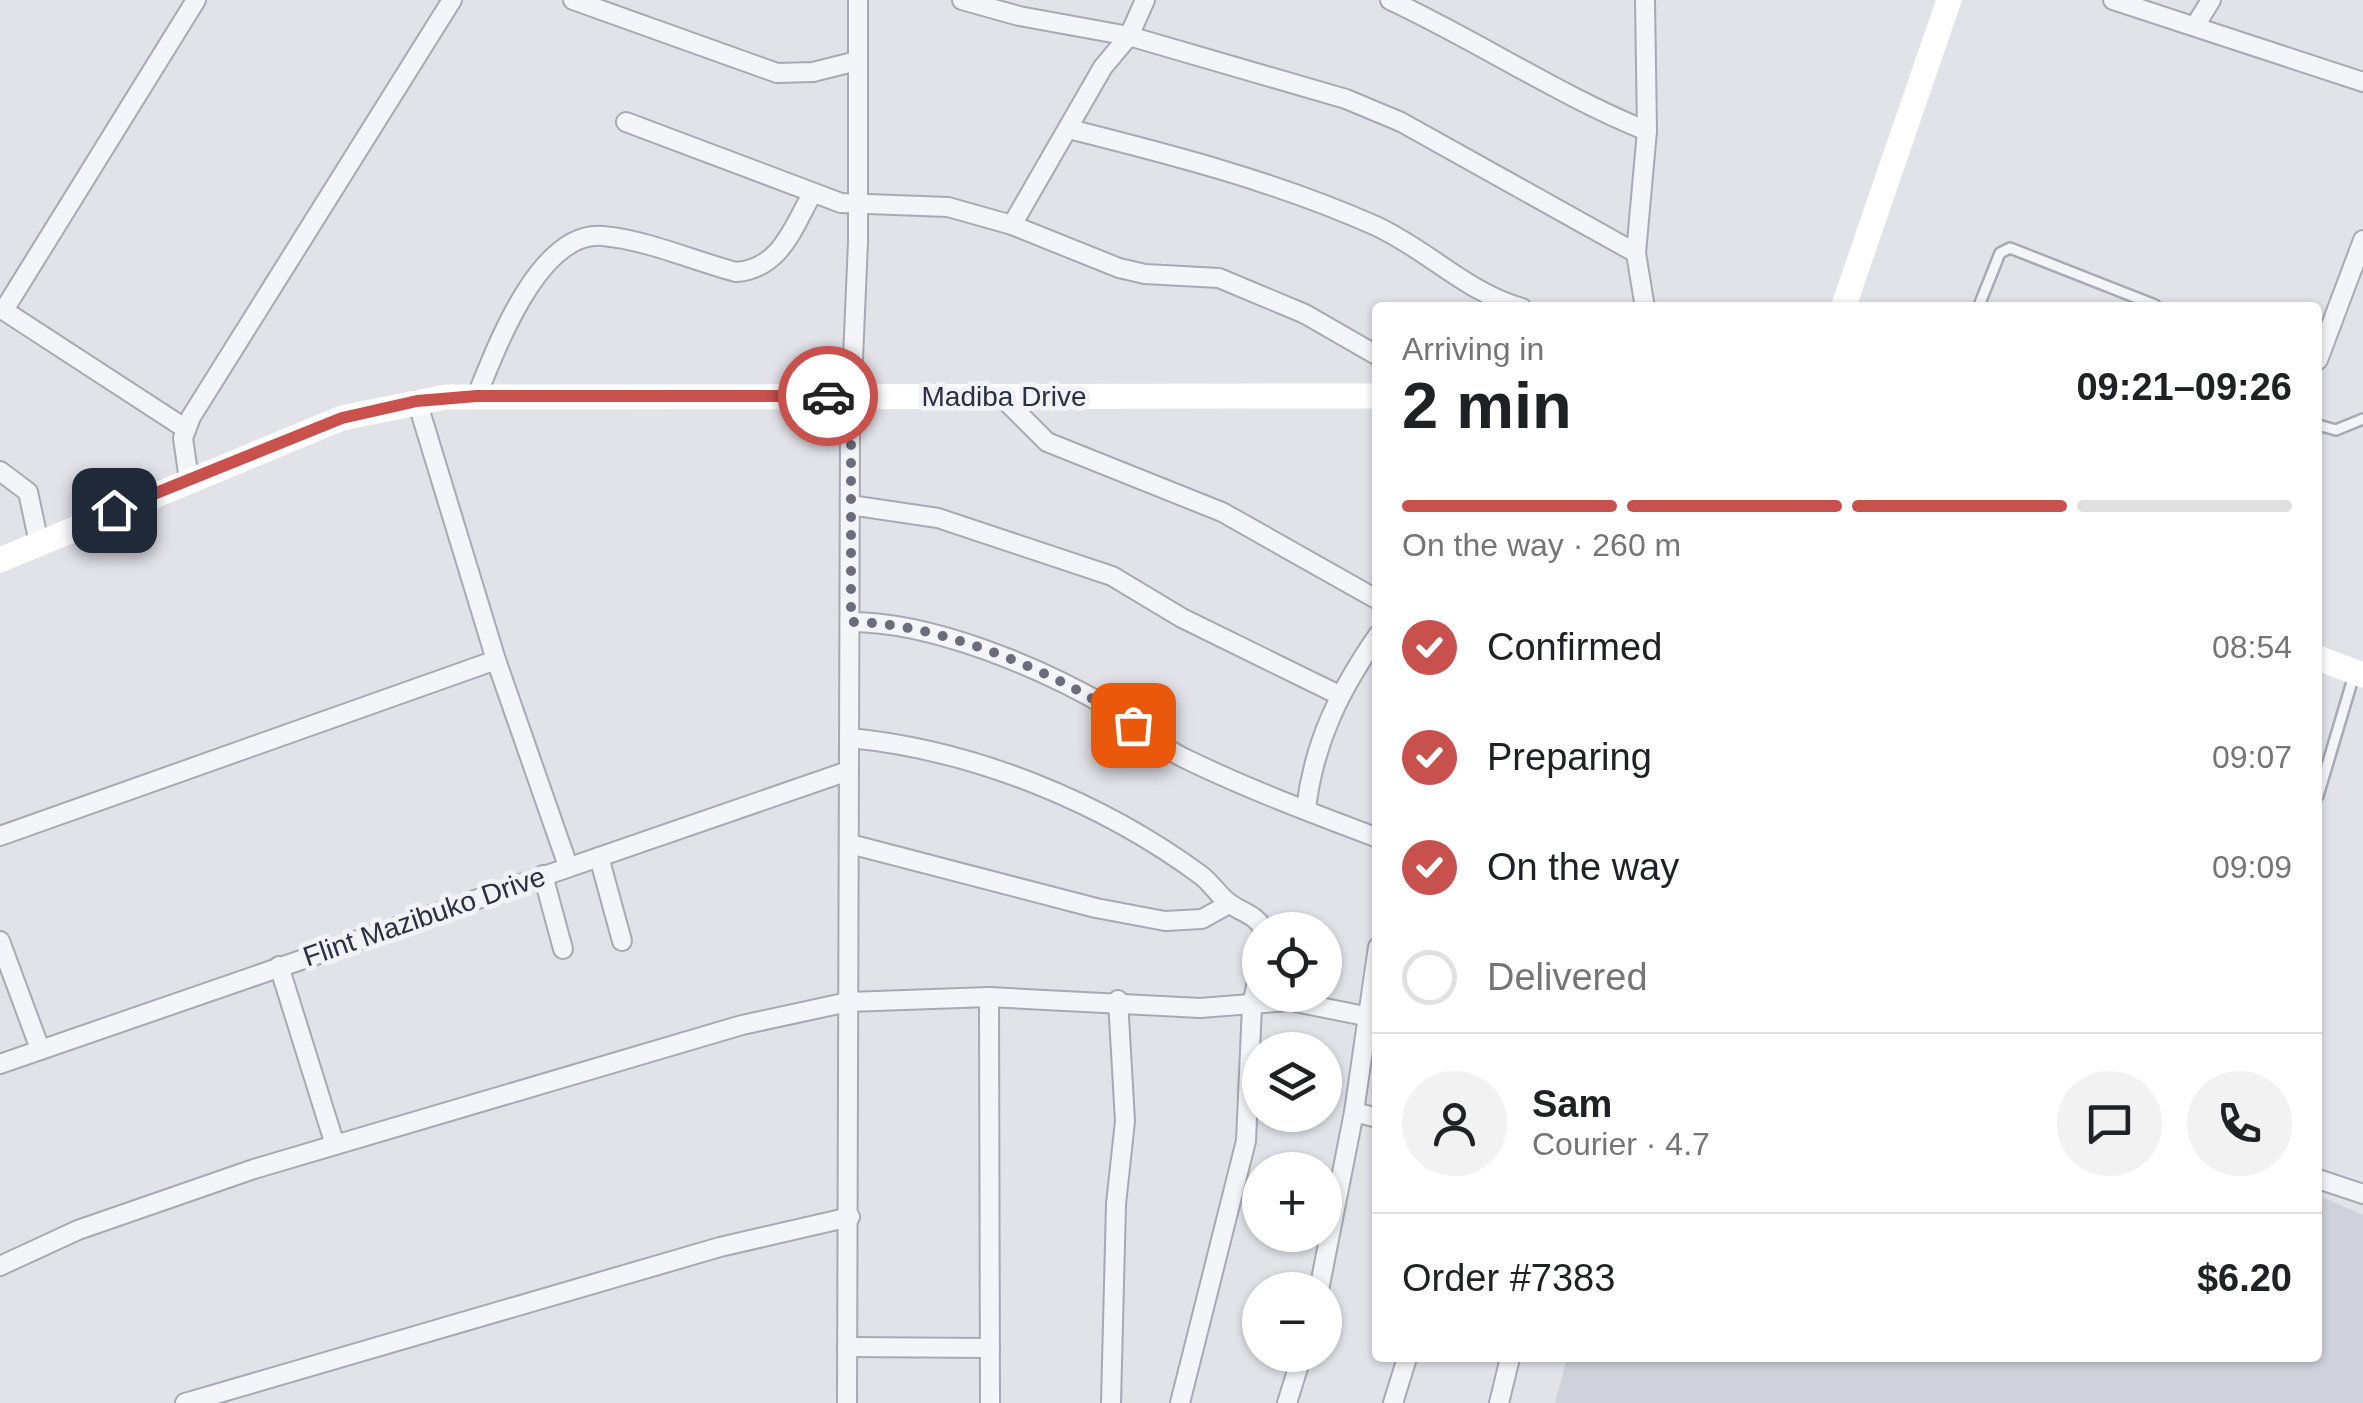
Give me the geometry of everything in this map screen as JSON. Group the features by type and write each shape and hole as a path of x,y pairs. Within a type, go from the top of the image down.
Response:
{"street":[{"path":"186,429 2,309 196,0"},
{"path":"189,480 186,429 452,0"},
{"path":"573,0 777,73 813,72 857,61"},
{"path":"847,1403 850,505 858,0"},
{"path":"962,0 1019,16 1129,36 1372,109 1636,253"},
{"path":"1012,225 1103,67 1129,36 1144,0"},
{"path":"1390,0 1574,98 1647,131"},
{"path":"1644,302 1636,253 1647,131 1645,0"},
{"path":"1845,302 1949,0"},
{"path":"2113,0 2363,82"},
{"path":"2195,26 2211,0"},
{"path":"626,122 812,194 856,203 948,208 1012,225 1119,268 1219,278 1305,314 1372,353"},
{"path":"1069,129 1200,162 1310,200 1393,234 1476,292 1505,302"},
{"path":"477,396 513,310 552,260 574,242 605,236 736,272 751,272 779,253 812,194"},
{"path":"2322,349 2363,240"},
{"name":"Madiba Drive","path":"0,560 342,418 417,401 477,396 1372,396"},
{"path":"1002,396 1047,442 1222,512 1372,597"},
{"path":"417,401 496,660 568,866"},
{"path":"0,471 28,492 39,543"},
{"path":"850,505 938,518 1112,576 1198,626 1339,695"},
{"path":"851,622 887,622 926,632 1055,680 1111,709 1186,759 1372,836"},
{"path":"1306,808 1323,730 1339,695 1372,644"},
{"path":"0,836 496,660"},
{"path":"2322,660 2359,674"},
{"path":"850,738 932,749 1038,786 1183,863 1229,904 1244,912"},
{"name":"Flint Mazibuko Drive","path":"0,1064 848,771"},
{"path":"850,844 1165,922 1202,919 1229,904"},
{"path":"600,856 622,941"},
{"path":"543,875 563,949"},
{"path":"0,941 40,1049"},
{"path":"279,966 336,1144"},
{"path":"989,998 990,1403"},
{"path":"0,1266 78,1230 336,1144 742,1024 848,1002 989,998 1118,1000 1200,1008 1242,1006"},
{"path":"1110,1403 1116,1204 1124,1150 1118,1000"},
{"path":"1323,1272 1372,1000"},
{"path":"1180,1403 1246,1141 1252,1012"},
{"path":"1342,1012 1370,1018"},
{"path":"1354,1112 1372,1116"},
{"path":"2322,1180 2363,1194"},
{"path":"184,1403 720,1247 850,1217"},
{"path":"847,1347 990,1348"},
{"path":"1393,1403 1405,1362"},
{"path":"1499,1403 1509,1362"},
{"path":"1287,1403 1297,1372"}],"lane":[{"path":"1980,302 2000,253 2010,248 2146,302"},
{"path":"2322,426 2336,430 2363,419"},
{"path":"2322,784 2359,674"}],"shaded area":[{"path":"2322,1197 2363,1215 2363,1403 1555,1403 1566,1362 2322,1362"}],"way so far":[{"path":"828,396 851,396 851,622 887,622 971,646 1055,680 1133,725"}],"route":[{"path":"114,510 342,418 417,401 477,396 828,396"}]}
